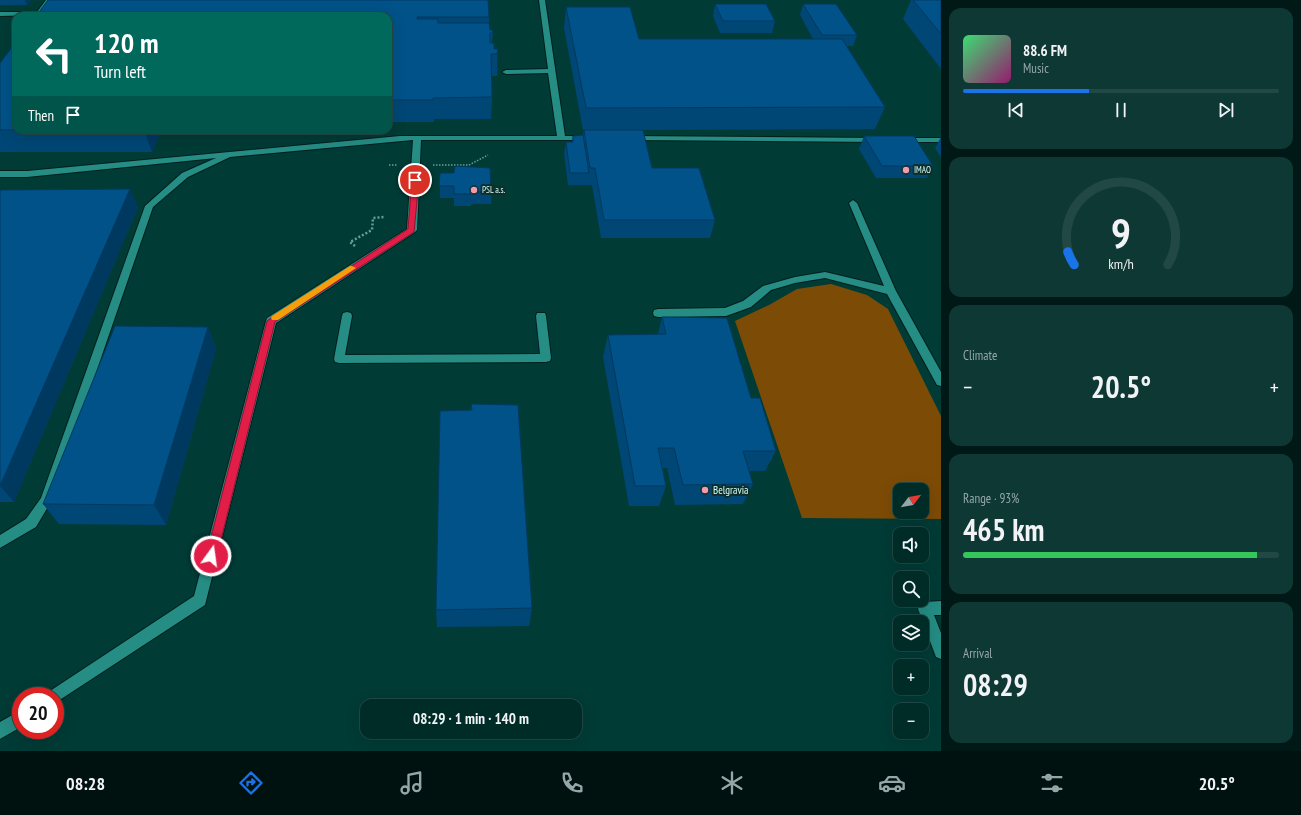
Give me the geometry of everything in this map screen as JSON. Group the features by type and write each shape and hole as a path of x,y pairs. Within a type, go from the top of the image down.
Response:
{"lane":[{"path":"40,12 49,0"},
{"path":"542,0 561,138"},
{"path":"0,14 12,14"},
{"path":"506,72 552,71"},
{"path":"0,174 27,174 400,138 601,138"},
{"path":"64,690 200,600 271,321 412,230 417,138"},
{"path":"625,138 941,140"},
{"path":"0,542 31,523 46,500 149,206 185,175 234,154"},
{"path":"853,203 891,291 941,382"},
{"path":"658,313 726,312 747,304 767,288 795,280 825,275 891,291"},
{"path":"347,316 339,359 546,358 541,316"},
{"path":"941,608 925,609 941,652"},
{"path":"0,731 12,724"}],"shaded area":[{"path":"831,284 867,295 888,309 941,416 941,519 929,519 929,483 893,483 893,519 802,518 735,321 769,305 797,289"}],"building":[{"path":"48,0 488,0 489,17 417,17 417,19 438,19 438,23 489,23 490,30 492,30 493,33 490,33 490,43 494,43 494,49 498,49 497,54 491,54 492,97 433,98 433,100 392,100 392,12 39,12"},
{"path":"913,0 941,0 941,34"},
{"path":"715,4 766,4 775,21 723,21"},
{"path":"803,4 836,4 857,35 822,35"},
{"path":"566,7 630,7 639,39 842,39 885,107 586,108"},
{"path":"12,47 12,130 0,130 0,63"},
{"path":"584,130 643,130 652,168 699,168 715,220 604,220 595,168 590,168"},
{"path":"583,135 589,173 570,173 566,142 573,142 573,136"},
{"path":"864,136 914,136 933,166 882,166"},
{"path":"455,166 490,168 491,192 454,194 454,186 439,186 440,173 454,173"},
{"path":"130,189 0,486 0,190"},
{"path":"662,317 727,318 751,398 760,398 776,451 743,451 753,484 683,485 674,448 658,448 666,486 635,486 608,335 666,334"},
{"path":"115,326 208,327 154,505 43,504"},
{"path":"471,404 518,405 532,608 436,610 440,411 472,410"}],"slow traffic":[{"path":"275,318 352,268"}],"place":[{"name":"IMAO","path":"906,170"},
{"name":"PSL a.s.","path":"474,190"},
{"name":"Belgravia","path":"705,490"}],"route":[{"path":"211,556 271,321 412,230 415,180"}]}
